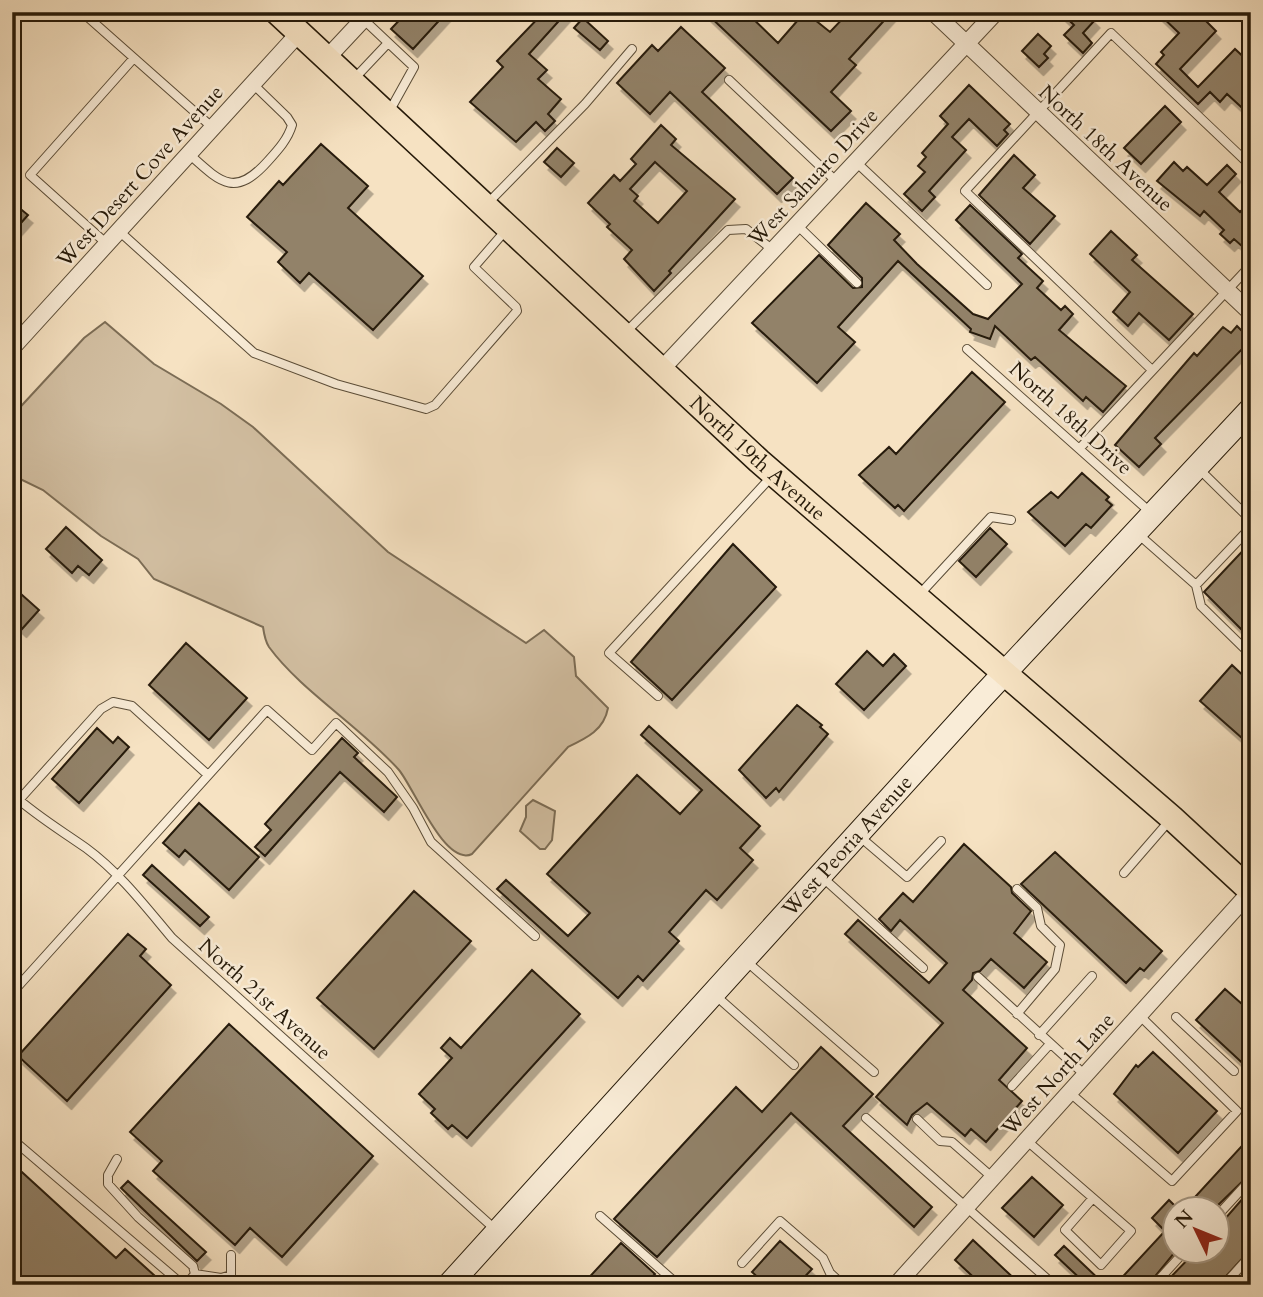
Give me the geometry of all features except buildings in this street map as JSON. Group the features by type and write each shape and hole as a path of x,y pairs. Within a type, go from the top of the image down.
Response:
{"main road":[{"name":"North 19th Avenue","path":"278,12 660,371 774,474 1172,818 1251,891"},
{"name":"West Peoria Avenue","path":"449,1285 1004,673 1251,409"}],"street":[{"name":"North 18th Avenue","path":"933,12 1251,313"},
{"name":"West Sahuaro Drive","path":"660,371 996,12"},
{"path":"1247,12 1251,16"},
{"path":"327,58 367,16"},
{"name":"West Desert Cove Avenue","path":"12,348 299,33"},
{"name":"West North Lane","path":"896,1285 1251,891"}],"lane":[{"path":"82,12 213,128"},
{"path":"367,16 388,43 414,67 388,114"},
{"path":"1152,370 965,191 1111,33 1251,166"},
{"path":"352,81 388,43"},
{"path":"485,206 585,104 632,49"},
{"path":"107,244 30,175 133,59"},
{"path":"729,80 837,182"},
{"path":"189,154 220,181 231,184 252,179 282,146 292,125 253,84"},
{"path":"856,162 987,285"},
{"path":"797,225 857,283"},
{"path":"119,231 254,353 336,384 426,409 435,405 517,312 516,307 474,267 508,228"},
{"path":"622,335 728,230 746,229 773,250"},
{"path":"1080,448 1251,265"},
{"name":"North 18th Drive","path":"967,349 1152,514"},
{"path":"1196,466 1251,520"},
{"path":"658,696 609,653 774,474"},
{"path":"916,598 991,517 1011,520"},
{"path":"1196,585 1251,527"},
{"path":"1136,532 1196,585 1201,606 1251,655"},
{"path":"16,797 101,709 113,702 132,706 208,775"},
{"path":"12,993 267,710 312,750 336,723 388,772 414,808 431,842 535,936"},
{"name":"North 21st Avenue","path":"16,797 41,821 86,849 117,876 172,938 497,1231"},
{"path":"1124,873 1172,818"},
{"path":"857,834 907,877 941,841"},
{"path":"820,875 923,968"},
{"path":"1017,889 1037,908 1041,926 1060,945 1055,968 1017,1014"},
{"path":"743,959 874,1072"},
{"path":"1039,1035 1093,976"},
{"path":"978,977 1085,1075"},
{"path":"712,993 794,1065"},
{"path":"1069,1092 1172,1181 1237,1111 1139,1015"},
{"path":"1176,1017 1234,1071"},
{"path":"1012,1086 1050,1044"},
{"path":"866,1118 1054,1285"},
{"path":"917,1119 940,1140 951,1142 993,1178"},
{"path":"12,1139 184,1285 195,1274"},
{"path":"1026,1140 1093,1198 1131,1231 1101,1265 1065,1230 1093,1198"},
{"path":"117,1159 108,1175 113,1191 194,1266 195,1274"},
{"path":"1232,1199 1251,1178"},
{"path":"600,1216 675,1282"},
{"path":"742,1263 780,1221 823,1258 830,1273 843,1285"},
{"path":"195,1274 221,1278 231,1275 231,1255"},
{"path":"1224,1285 1251,1255"},
{"path":"1154,1285 1171,1266"}],"shaded area":[{"path":"105,322 154,364 221,404 253,427 388,552 526,643 544,630 574,657 576,676 608,708 603,722 588,737 568,747 472,854 462,855 451,849 431,824 399,770 297,679 268,645 263,627 154,579 138,559 101,536 43,490 12,475 12,416 84,338"},
{"path":"533,800 555,811 552,840 545,849 540,849 520,831 526,817 526,806"}]}
